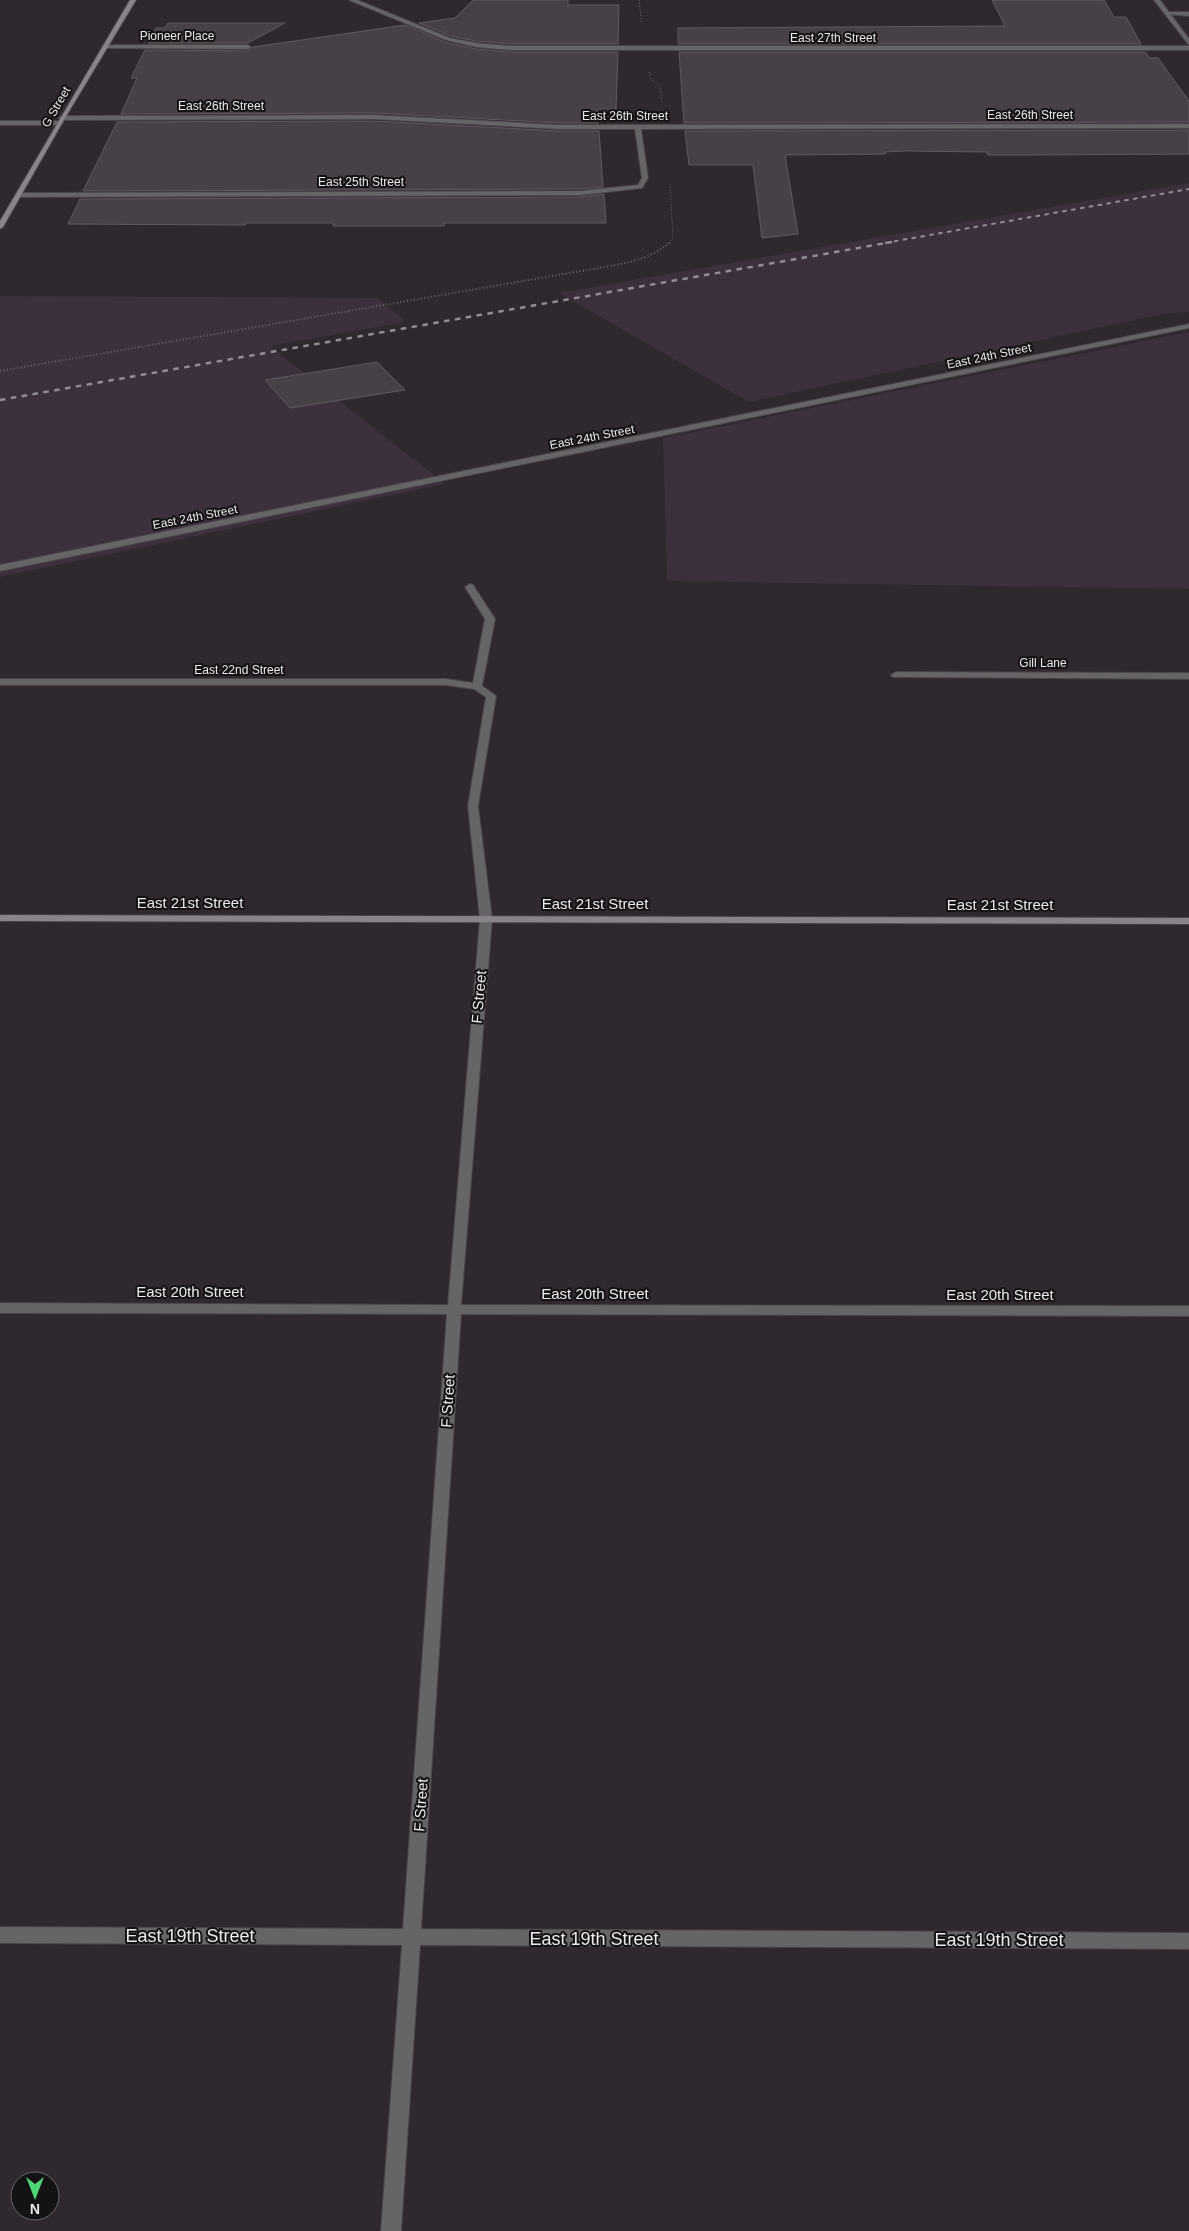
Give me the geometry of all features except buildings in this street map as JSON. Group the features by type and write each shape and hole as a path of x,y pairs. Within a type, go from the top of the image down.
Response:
{"main road":[{"name":"G Street","path":"0,227 2,219 19,194 133,0"},
{"name":"East 21st Street","path":"0,918 1189,921"}],"street":[{"name":"East 27th Street","path":"352,0 448,39 476,46 510,48 1189,48"},
{"path":"1157,0 1189,43"},
{"path":"1168,14 1189,14"},
{"name":"Pioneer Place","path":"105,46 248,47"},
{"name":"East 26th Street","path":"0,123 61,120 382,118 559,127 1189,126"},
{"name":"East 25th Street","path":"19,194 580,193 640,187 645,178 638,127"},
{"name":"East 24th Street","path":"0,568 1189,326"},
{"path":"470,587 490,619 477,687"},
{"name":"Gill Lane","path":"896,675 1189,676"},
{"name":"East 22nd Street","path":"0,682 446,682 477,687"},
{"name":"F Street","path":"391,2231 454,1310 486,919 473,806 491,696 477,687"},
{"name":"East 20th Street","path":"0,1308 1189,1312"},
{"name":"East 19th Street","path":"0,1935 1189,1941"}],"path":[{"path":"645,48 650,78 660,87 666,127"},
{"path":"0,371 606,267 647,258 666,247 673,238 669,182"}],"shaded area":[{"path":"1189,183 1189,312 1163,314 749,402 559,293"},
{"path":"0,296 378,298 406,322 270,346 445,484 0,577"},
{"path":"1189,332 1189,589 667,581 663,438"}],"railway":[{"path":"885,243 1189,189"},
{"path":"0,400 892,242"}]}
